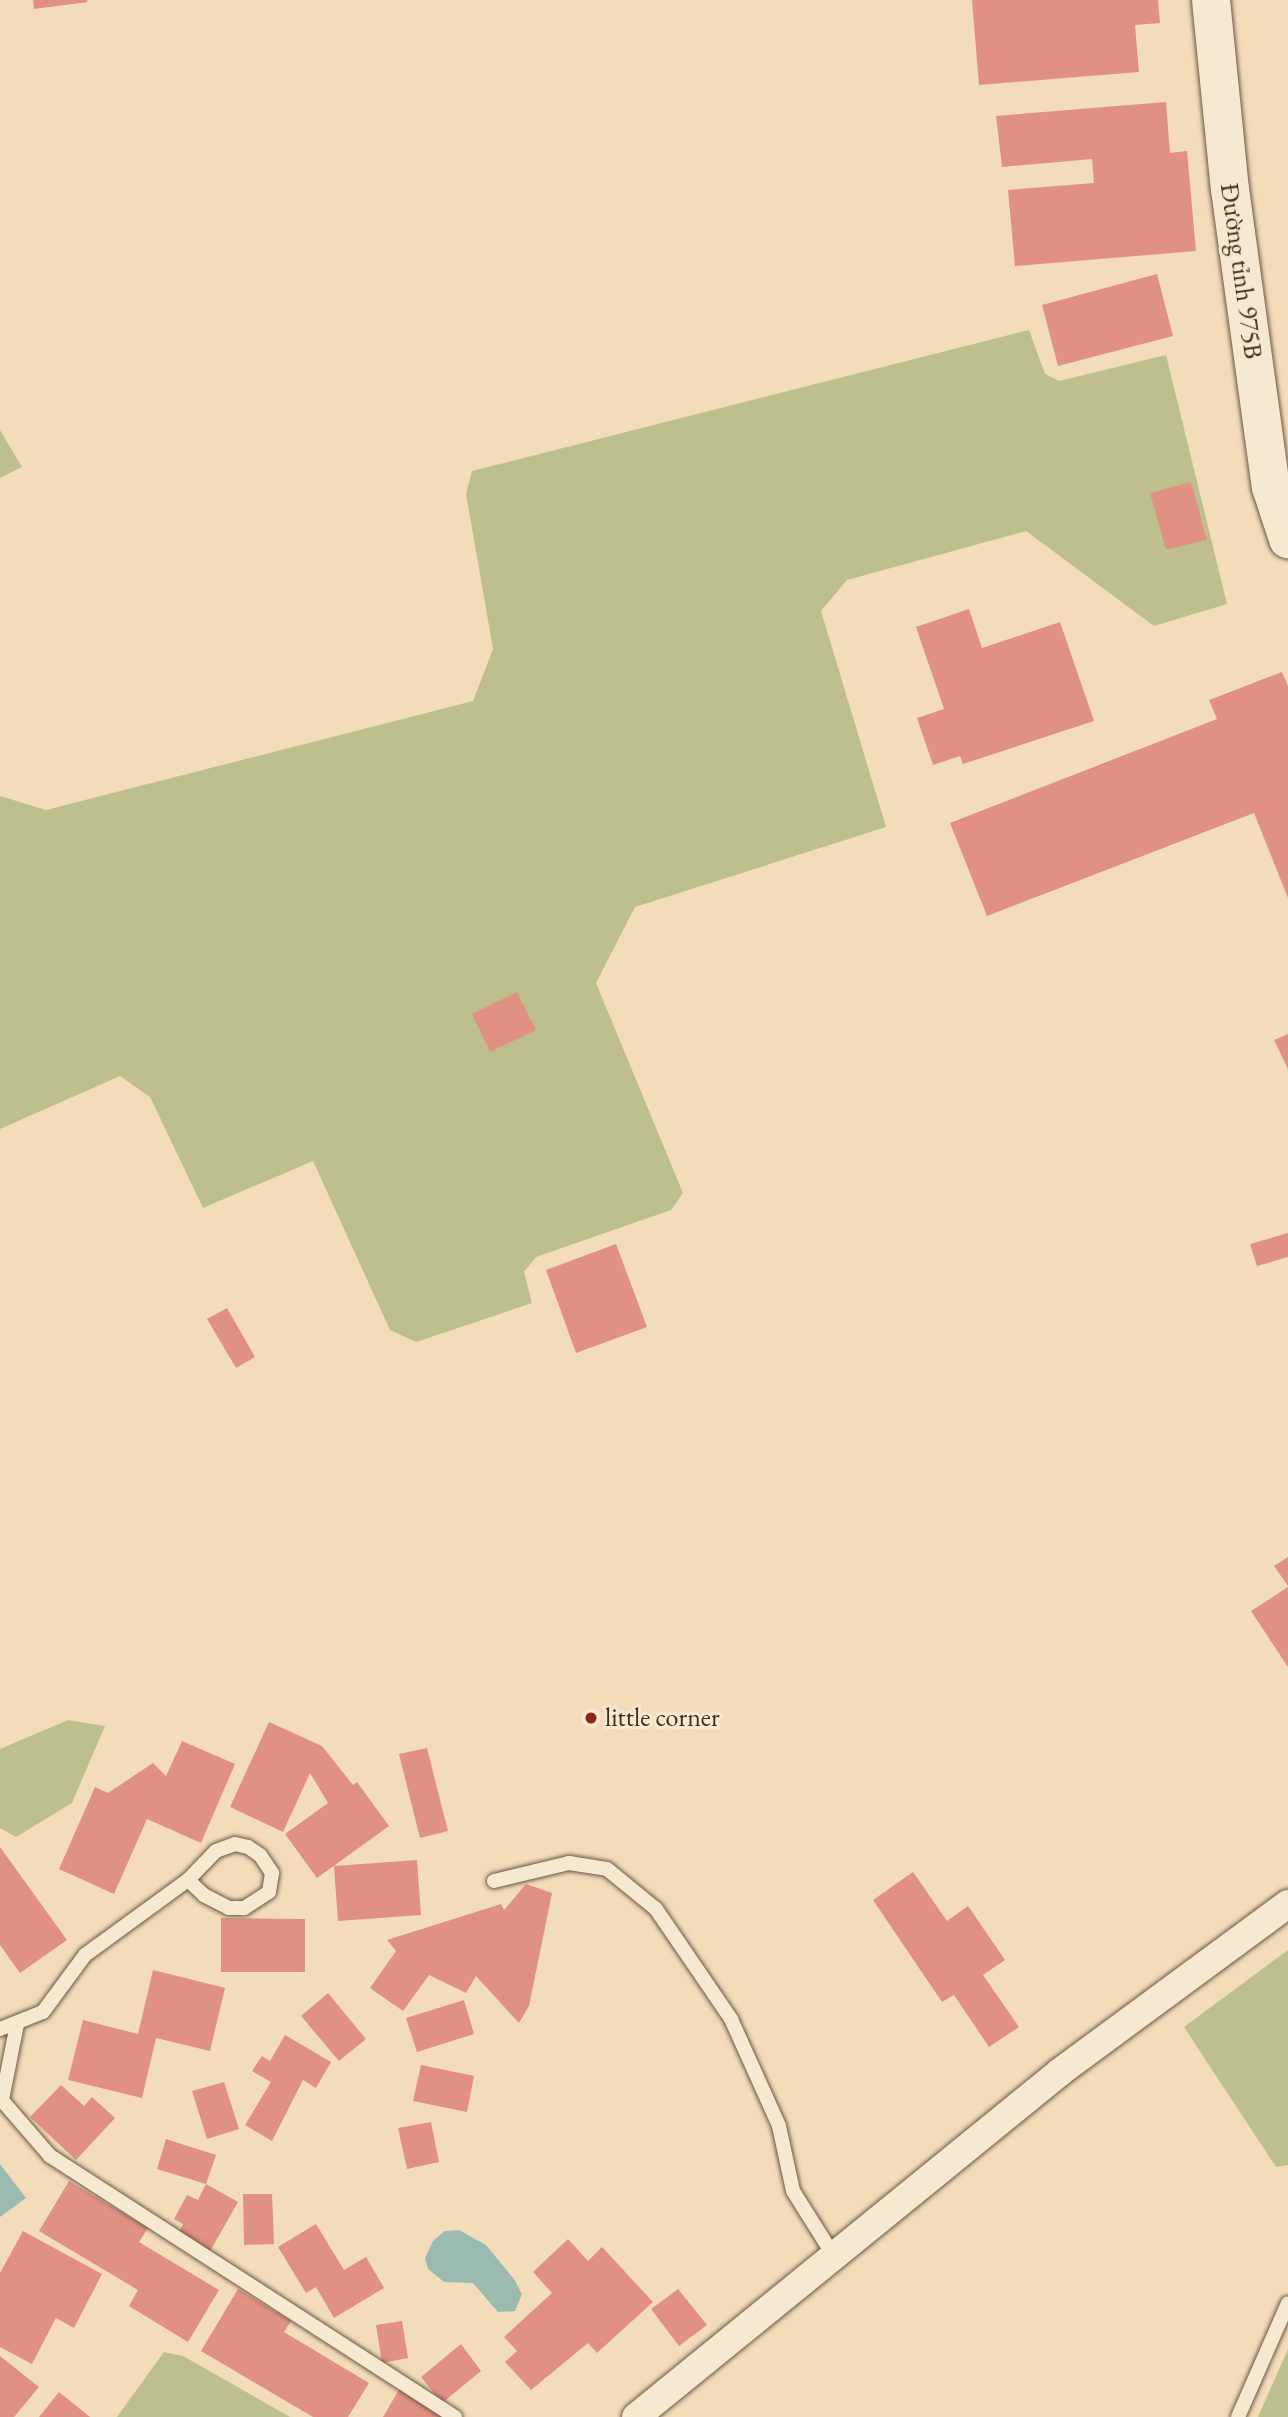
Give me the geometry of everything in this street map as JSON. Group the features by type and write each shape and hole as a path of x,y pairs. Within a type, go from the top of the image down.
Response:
{"main road":[{"name":"Đường tỉnh 975B","path":"1210,0 1230,189 1271,487 1288,539"}],"street":[{"path":"636,2417 1060,2072 1288,1904"}],"lane":[{"path":"0,2029 43,2012 85,1955 188,1880 216,1851 235,1844 260,1856 272,1873 269,1892 244,1908 217,1901 188,1880"},
{"path":"495,1881 569,1863 607,1869 656,1909 732,2019 779,2126 793,2190 834,2256"},
{"path":"17,2024 1,2099 50,2156 455,2417"},
{"path":"1238,2417 1288,2303"}],"green space":[{"path":"1029,330 1045,374 1059,381 1166,355 1227,604 1154,626 1026,531 847,580 821,611 886,827 635,907 596,983 683,1193 671,1210 536,1257 524,1272 532,1303 416,1342 390,1330 313,1161 203,1208 150,1097 120,1076 0,1129 0,796 46,810 473,701 493,649 466,494 472,471"},
{"path":"0,430 22,467 0,478"},
{"path":"68,1720 105,1726 72,1803 16,1837 0,1828 0,1749"},
{"path":"1288,1950 1288,2165 1276,2167 1184,2027"},
{"path":"1288,2349 1288,2417 1258,2417"},
{"path":"164,2352 183,2356 290,2417 117,2417"}],"water":[{"path":"0,2164 26,2198 0,2217"},
{"path":"459,2230 486,2245 514,2279 522,2294 515,2311 498,2312 473,2283 444,2282 428,2269 425,2258 433,2241 445,2231"}],"building":[{"path":"33,0 87,0 88,2 34,9"},
{"path":"972,0 1158,0 1160,23 1135,25 1139,72 979,85"},
{"path":"1166,102 1170,153 1187,151 1196,251 1015,266 1008,190 1094,183 1092,159 1002,167 996,116"},
{"path":"1157,274 1173,336 1058,366 1042,305"},
{"path":"1191,482 1207,540 1166,550 1150,493"},
{"path":"969,609 982,648 1060,622 1094,721 963,764 960,756 933,765 917,718 944,709 916,627"},
{"path":"1282,672 1288,686 1288,898 1254,813 987,916 950,823 1217,719 1209,700"},
{"path":"517,992 536,1030 490,1052 472,1014"},
{"path":"1288,1034 1288,1069 1274,1040"},
{"path":"1288,1233 1288,1257 1257,1266 1250,1244"},
{"path":"616,1244 647,1327 576,1353 546,1270"},
{"path":"227,1308 255,1357 236,1368 207,1319"},
{"path":"1288,1557 1288,1586 1274,1566"},
{"path":"1288,1587 1288,1667 1251,1611"},
{"path":"269,1722 322,1746 353,1785 357,1782 389,1826 317,1878 285,1834 328,1803 310,1773 283,1832 230,1807"},
{"path":"182,1741 235,1764 201,1843 147,1819 114,1894 59,1869 95,1787 108,1793 153,1763 166,1776"},
{"path":"427,1748 448,1831 420,1838 399,1754"},
{"path":"0,1847 67,1940 20,1973 0,1945"},
{"path":"417,1860 421,1915 338,1921 334,1866"},
{"path":"913,1872 947,1921 968,1906 1005,1960 983,1975 1019,2027 989,2047 954,1995 942,2002 873,1900"},
{"path":"526,1884 552,1893 529,2006 519,2023 476,1976 466,1993 429,1975 403,2011 370,1988 396,1951 387,1940 501,1904 504,1910"},
{"path":"221,1918 305,1919 305,1972 221,1972"},
{"path":"153,1970 225,1988 210,2051 156,2038 142,2098 68,2080 83,2020 138,2034"},
{"path":"328,1993 366,2039 339,2061 301,2016"},
{"path":"464,2000 474,2034 417,2052 406,2018"},
{"path":"285,2035 331,2062 316,2088 303,2080 272,2141 245,2125 271,2082 252,2071 262,2056 270,2061"},
{"path":"421,2065 474,2076 467,2112 413,2101"},
{"path":"224,2082 239,2129 207,2139 192,2091"},
{"path":"61,2085 84,2106 92,2097 115,2118 76,2160 30,2117"},
{"path":"431,2122 439,2162 407,2169 398,2128"},
{"path":"166,2139 216,2155 206,2184 157,2169"},
{"path":"69,2181 148,2228 139,2242 219,2290 188,2342 129,2306 138,2290 39,2231"},
{"path":"206,2184 238,2202 209,2253 178,2235 183,2224 174,2219 187,2195 198,2200"},
{"path":"243,2194 272,2194 274,2244 244,2245"},
{"path":"316,2224 344,2270 366,2257 384,2288 334,2318 316,2287 306,2293 278,2247"},
{"path":"23,2231 102,2274 74,2328 56,2318 32,2364 0,2347 0,2273"},
{"path":"568,2239 588,2261 602,2247 653,2302 597,2353 588,2343 531,2390 505,2362 517,2351 504,2337 552,2293 533,2272"},
{"path":"238,2289 291,2321 284,2332 369,2383 348,2417 313,2417 201,2351"},
{"path":"678,2289 707,2325 679,2346 651,2309"},
{"path":"402,2321 408,2358 382,2363 376,2325"},
{"path":"461,2344 481,2371 442,2403 421,2377"},
{"path":"0,2356 39,2387 14,2417 0,2417"},
{"path":"400,2388 448,2417 383,2417"},
{"path":"59,2392 90,2417 39,2417"}],"place":[{"name":"little corner","path":"591,1718"}]}
